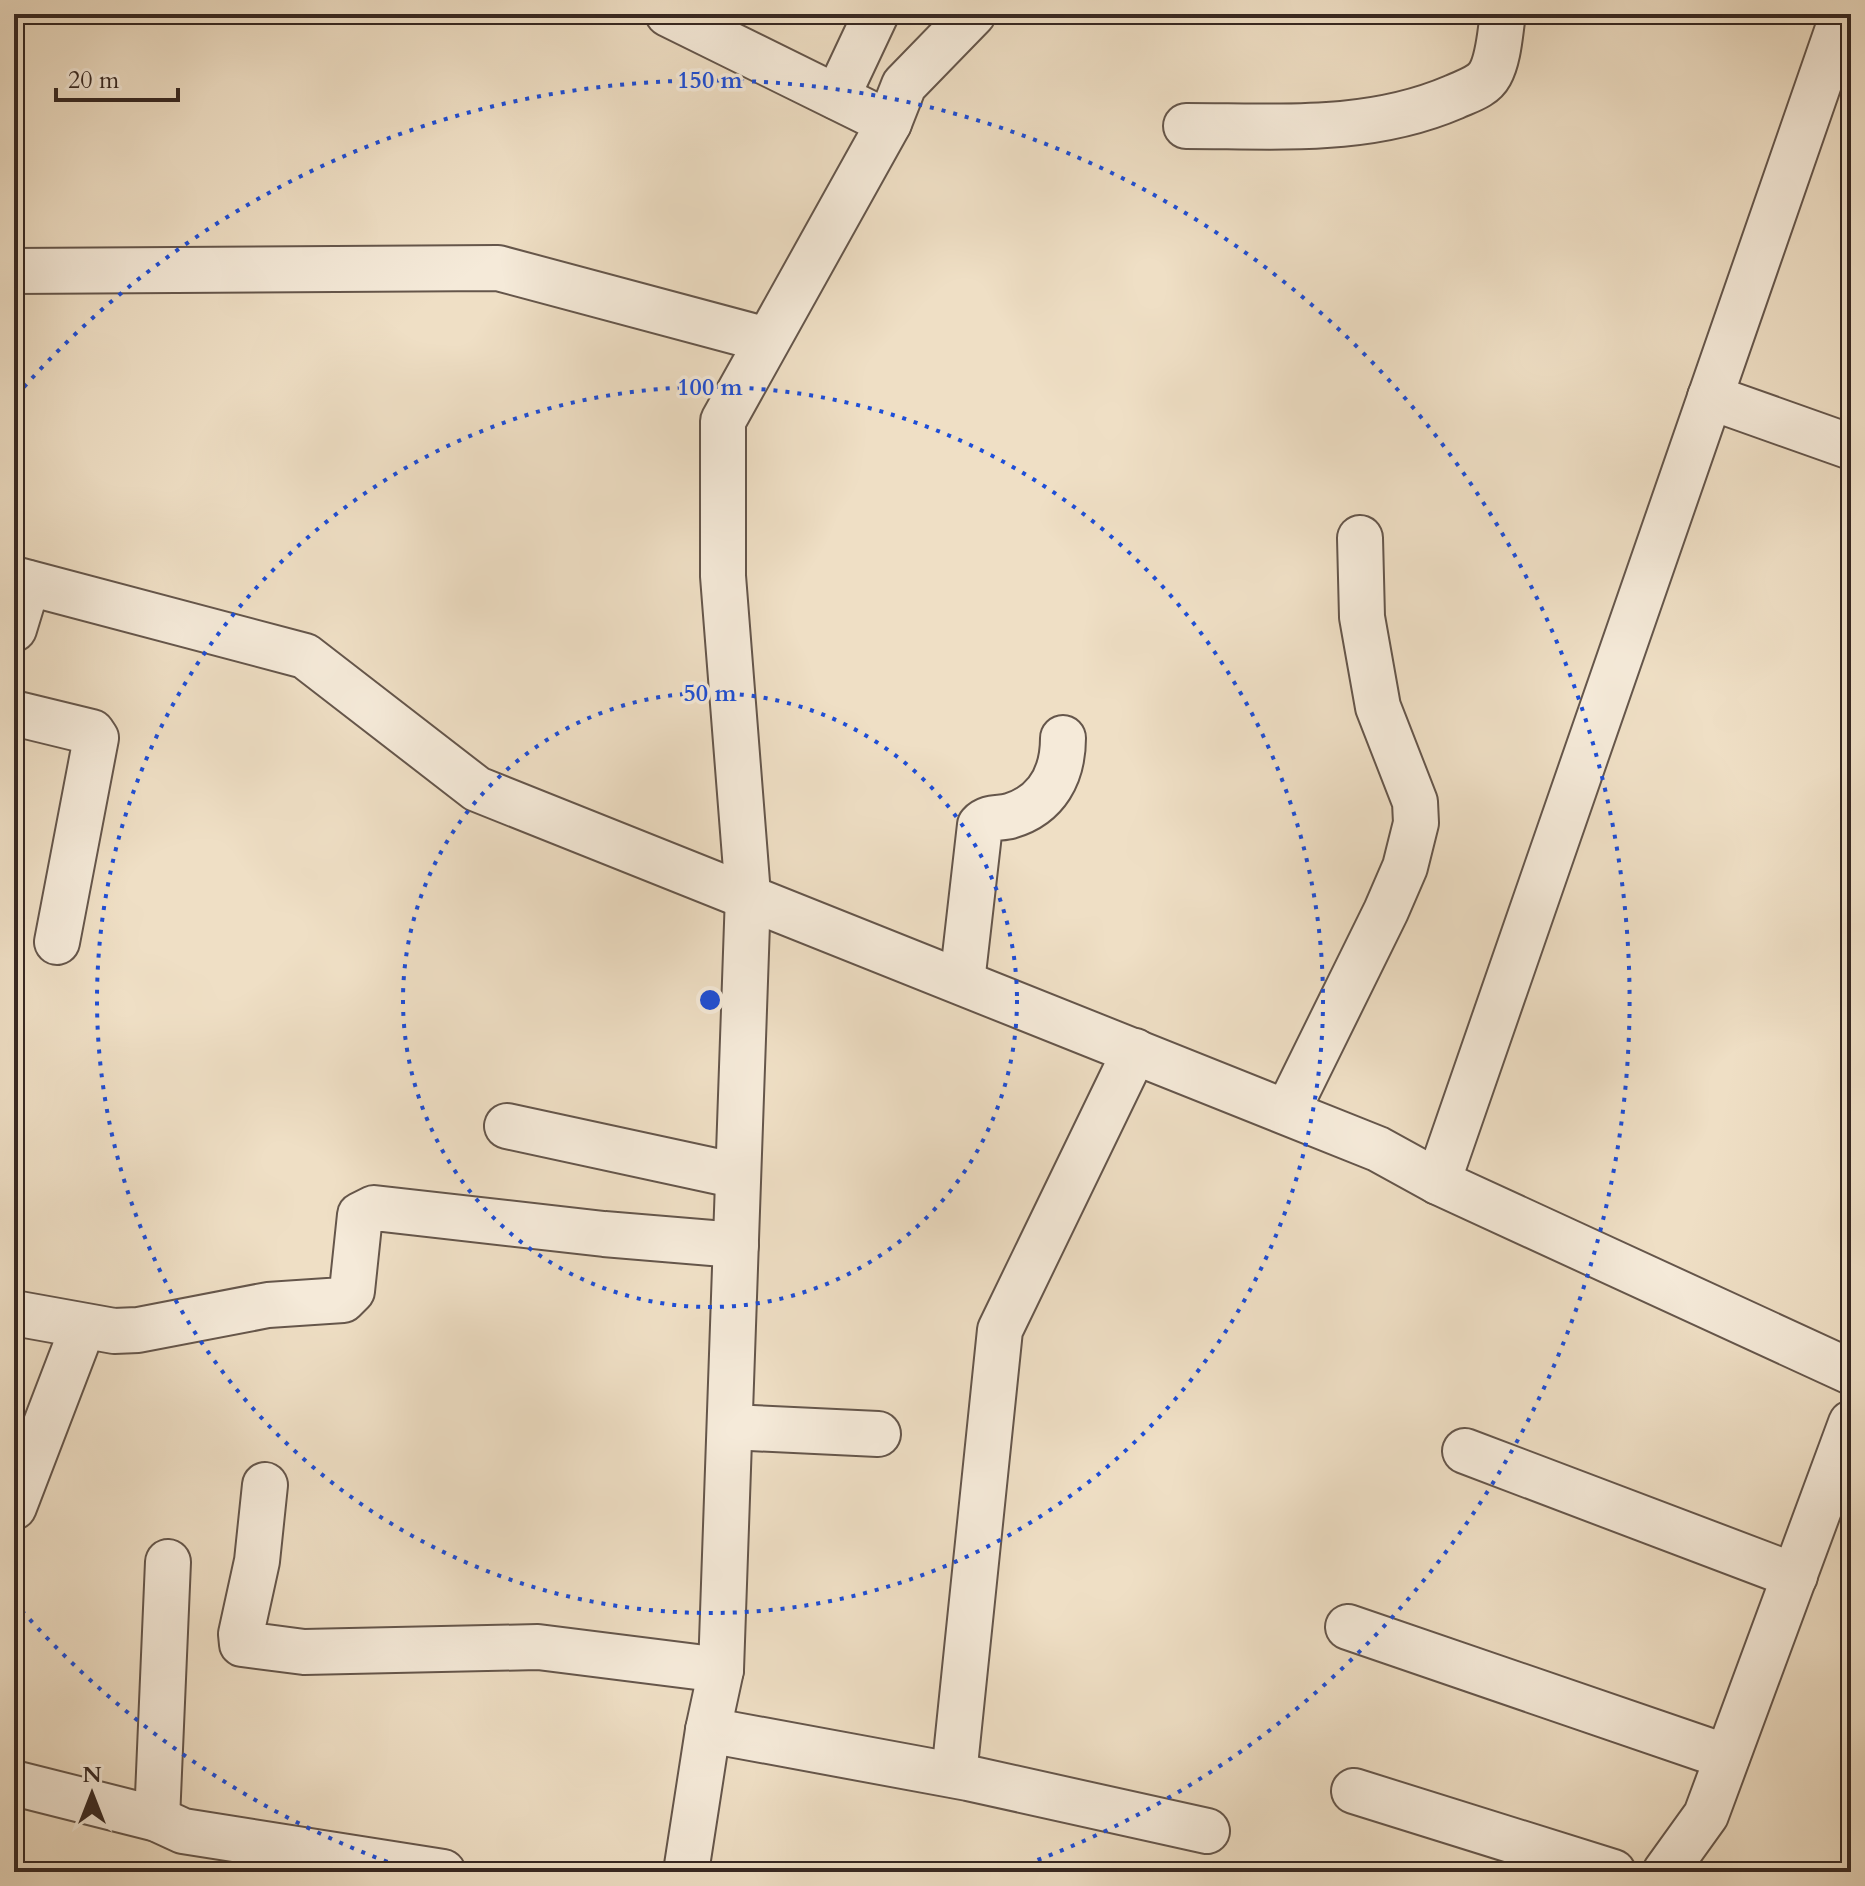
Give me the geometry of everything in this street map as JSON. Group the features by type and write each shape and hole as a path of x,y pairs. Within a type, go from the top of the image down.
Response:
{"street":[{"path":"668,14 889,123"},
{"path":"837,97 876,14"},
{"path":"686,1872 708,1730 721,1670 748,895 723,576 723,421 889,123 904,85 973,14"},
{"path":"1186,126 1356,125 1445,101 1481,85 1490,74 1503,14"},
{"path":"1438,1182 1843,14"},
{"path":"14,271 498,268 767,340"},
{"path":"1710,397 1851,447"},
{"path":"1287,1112 1386,911 1405,867 1416,823 1415,802 1378,707 1362,617 1360,538"},
{"path":"14,629 21,581 305,656 477,789 1378,1149 1438,1182 1851,1372"},
{"path":"14,713 92,732 96,738 57,942"},
{"path":"962,982 980,825 984,820 1009,816 1041,800 1053,785 1063,751 1063,738"},
{"path":"954,1775 1000,1330 1135,1051"},
{"path":"507,1126 738,1176"},
{"path":"14,1313 114,1331 138,1330 268,1305 343,1300 352,1291 360,1215 374,1208 604,1234 736,1245"},
{"path":"14,1507 83,1327"},
{"path":"1665,1872 1706,1815 1851,1423"},
{"path":"730,1427 878,1434"},
{"path":"1465,1451 1795,1576"},
{"path":"265,1485 257,1561 241,1634 242,1644 304,1652 538,1647 721,1670"},
{"path":"157,1819 168,1562"},
{"path":"1348,1627 1727,1757"},
{"path":"708,1730 954,1775 1207,1831"},
{"path":"14,1783 157,1819 183,1831 443,1872"},
{"path":"1354,1791 1613,1872"}]}
